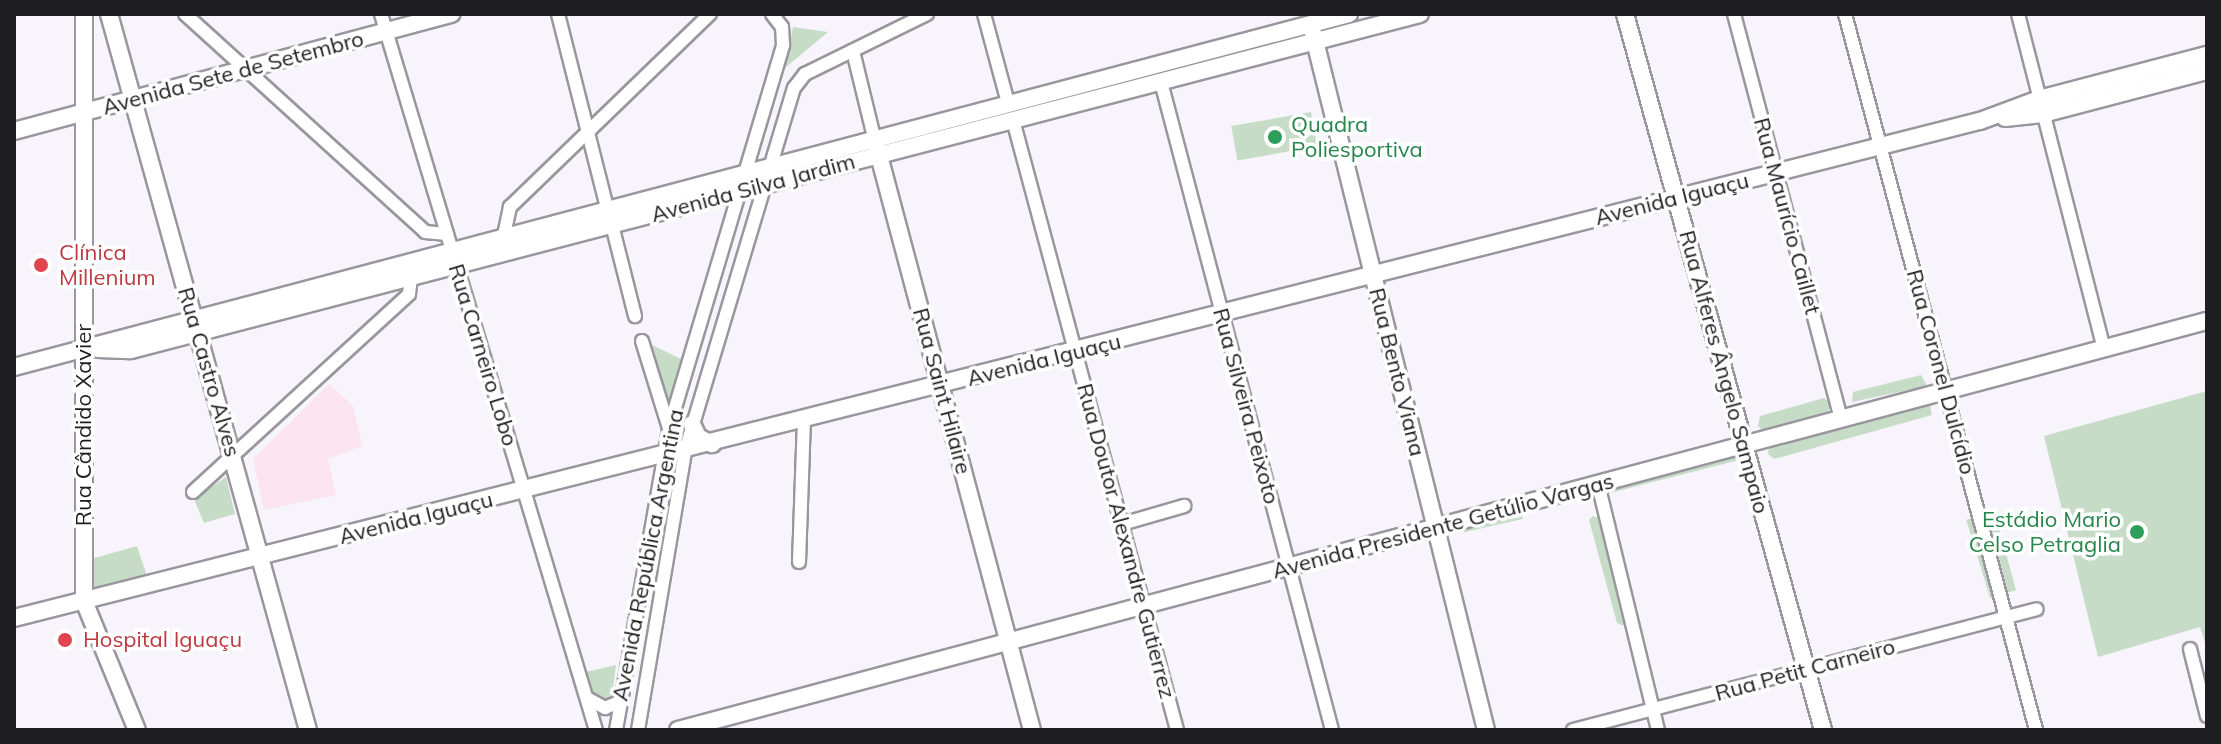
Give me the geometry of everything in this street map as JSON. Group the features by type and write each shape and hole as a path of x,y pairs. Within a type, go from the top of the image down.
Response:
{"main road":[{"name":"Rua Cândido Xavier","path":"84,14 84,601 137,730"},
{"name":"Rua Castro Alves","path":"109,14 308,730"},
{"name":"Avenida Sete de Setembro","path":"14,131 452,14"},
{"name":"Avenida Silva Jardim","path":"14,367 84,349 131,350 196,324 432,253 449,241 504,235 1227,46 1310,19 1349,14"},
{"name":"Avenida Silva Jardim","path":"196,324 411,277 1420,14"},
{"name":"Rua Alferes Ângelo Sampaio","path":"1625,14 1823,730"},
{"name":"Rua Bento Viana","path":"1310,19 1486,730"},
{"path":"1196,73 1227,46"},
{"name":"Avenida Iguaçu","path":"2041,107 2207,55"},
{"name":"Avenida Iguaçu","path":"14,618 662,457 1980,121 2207,71"},
{"path":"1110,76 1135,88"},
{"name":"Rua Saint Hilaire","path":"874,137 1032,730"},
{"path":"689,186 714,198"},
{"name":"Avenida Presidente Getúlio Vargas","path":"678,730 2207,321"},
{"path":"692,424 698,437 712,444"}],"street":[{"path":"185,14 425,232 449,241"},
{"name":"Rua Carneiro Lobo","path":"381,14 596,730"},
{"path":"558,14 607,207"},
{"path":"504,235 510,207 710,14"},
{"name":"Avenida República Argentina","path":"616,730 669,428 783,45 782,27 772,14"},
{"path":"853,51 927,14"},
{"path":"984,14 1008,103"},
{"name":"Rua Maurício Caillet","path":"1734,14 1841,419"},
{"name":"Rua Coronel Dulcídio","path":"1845,14 2036,730"},
{"path":"2018,14 2104,348"},
{"name":"Avenida República Argentina","path":"638,730 685,451 799,80 853,51"},
{"name":"Rua Saint Hilaire","path":"853,51 874,137"},
{"name":"Rua Silveira Peixoto","path":"1161,82 1332,730"},
{"name":"Rua Doutor Alexandre Gutierrez","path":"1013,120 1177,730"},
{"path":"612,225 635,316"},
{"path":"425,232 432,253"},
{"path":"193,492 409,294 411,277"},
{"path":"642,341 669,428"},
{"path":"799,562 804,421"},
{"path":"1598,484 1658,730"},
{"path":"1122,524 1184,506"},
{"name":"Rua Petit Carneiro","path":"1573,730 2036,609"},
{"path":"2190,649 2207,716"},
{"path":"586,696 605,708 619,702"}],"shaded area":[{"path":"329,384 353,406 362,446 328,459 336,495 264,510 253,459"}],"green space":[{"path":"793,27 828,32 785,68"},
{"name":"Quadra Poliesportiva","path":"1311,112 1317,146 1237,161 1231,126"},
{"path":"646,342 681,359 666,414"},
{"path":"1921,375 1927,386 1852,402 1853,392"},
{"name":"Estádio Mario Celso Petraglia","path":"2207,391 2207,649 2200,627 2098,657 2044,436"},
{"path":"1824,398 1831,403 1828,413 1764,431 1758,426 1760,416"},
{"path":"1929,401 1932,415 1774,459 1768,454 1769,448"},
{"path":"1732,455 1739,460 1606,494 1610,488"},
{"path":"226,477 235,514 204,523 194,499"},
{"path":"1521,510 1523,519 1464,532 1462,524"},
{"path":"1995,512 2016,590 2008,592 1987,514"},
{"path":"1593,516 1598,518 1625,626 1617,623 1589,520"},
{"path":"1972,518 1996,596 1990,598 1966,520"},
{"path":"137,546 147,576 92,590 91,559"},
{"path":"616,665 612,698 594,698 586,672"}],"place":[{"name":"Quadra Poliesportiva","path":"1275,137"},
{"name":"Clínica Millenium","path":"41,265"},
{"name":"Estádio Mario Celso Petraglia","path":"2137,532"},
{"name":"Hospital Iguaçu","path":"65,640"}]}
